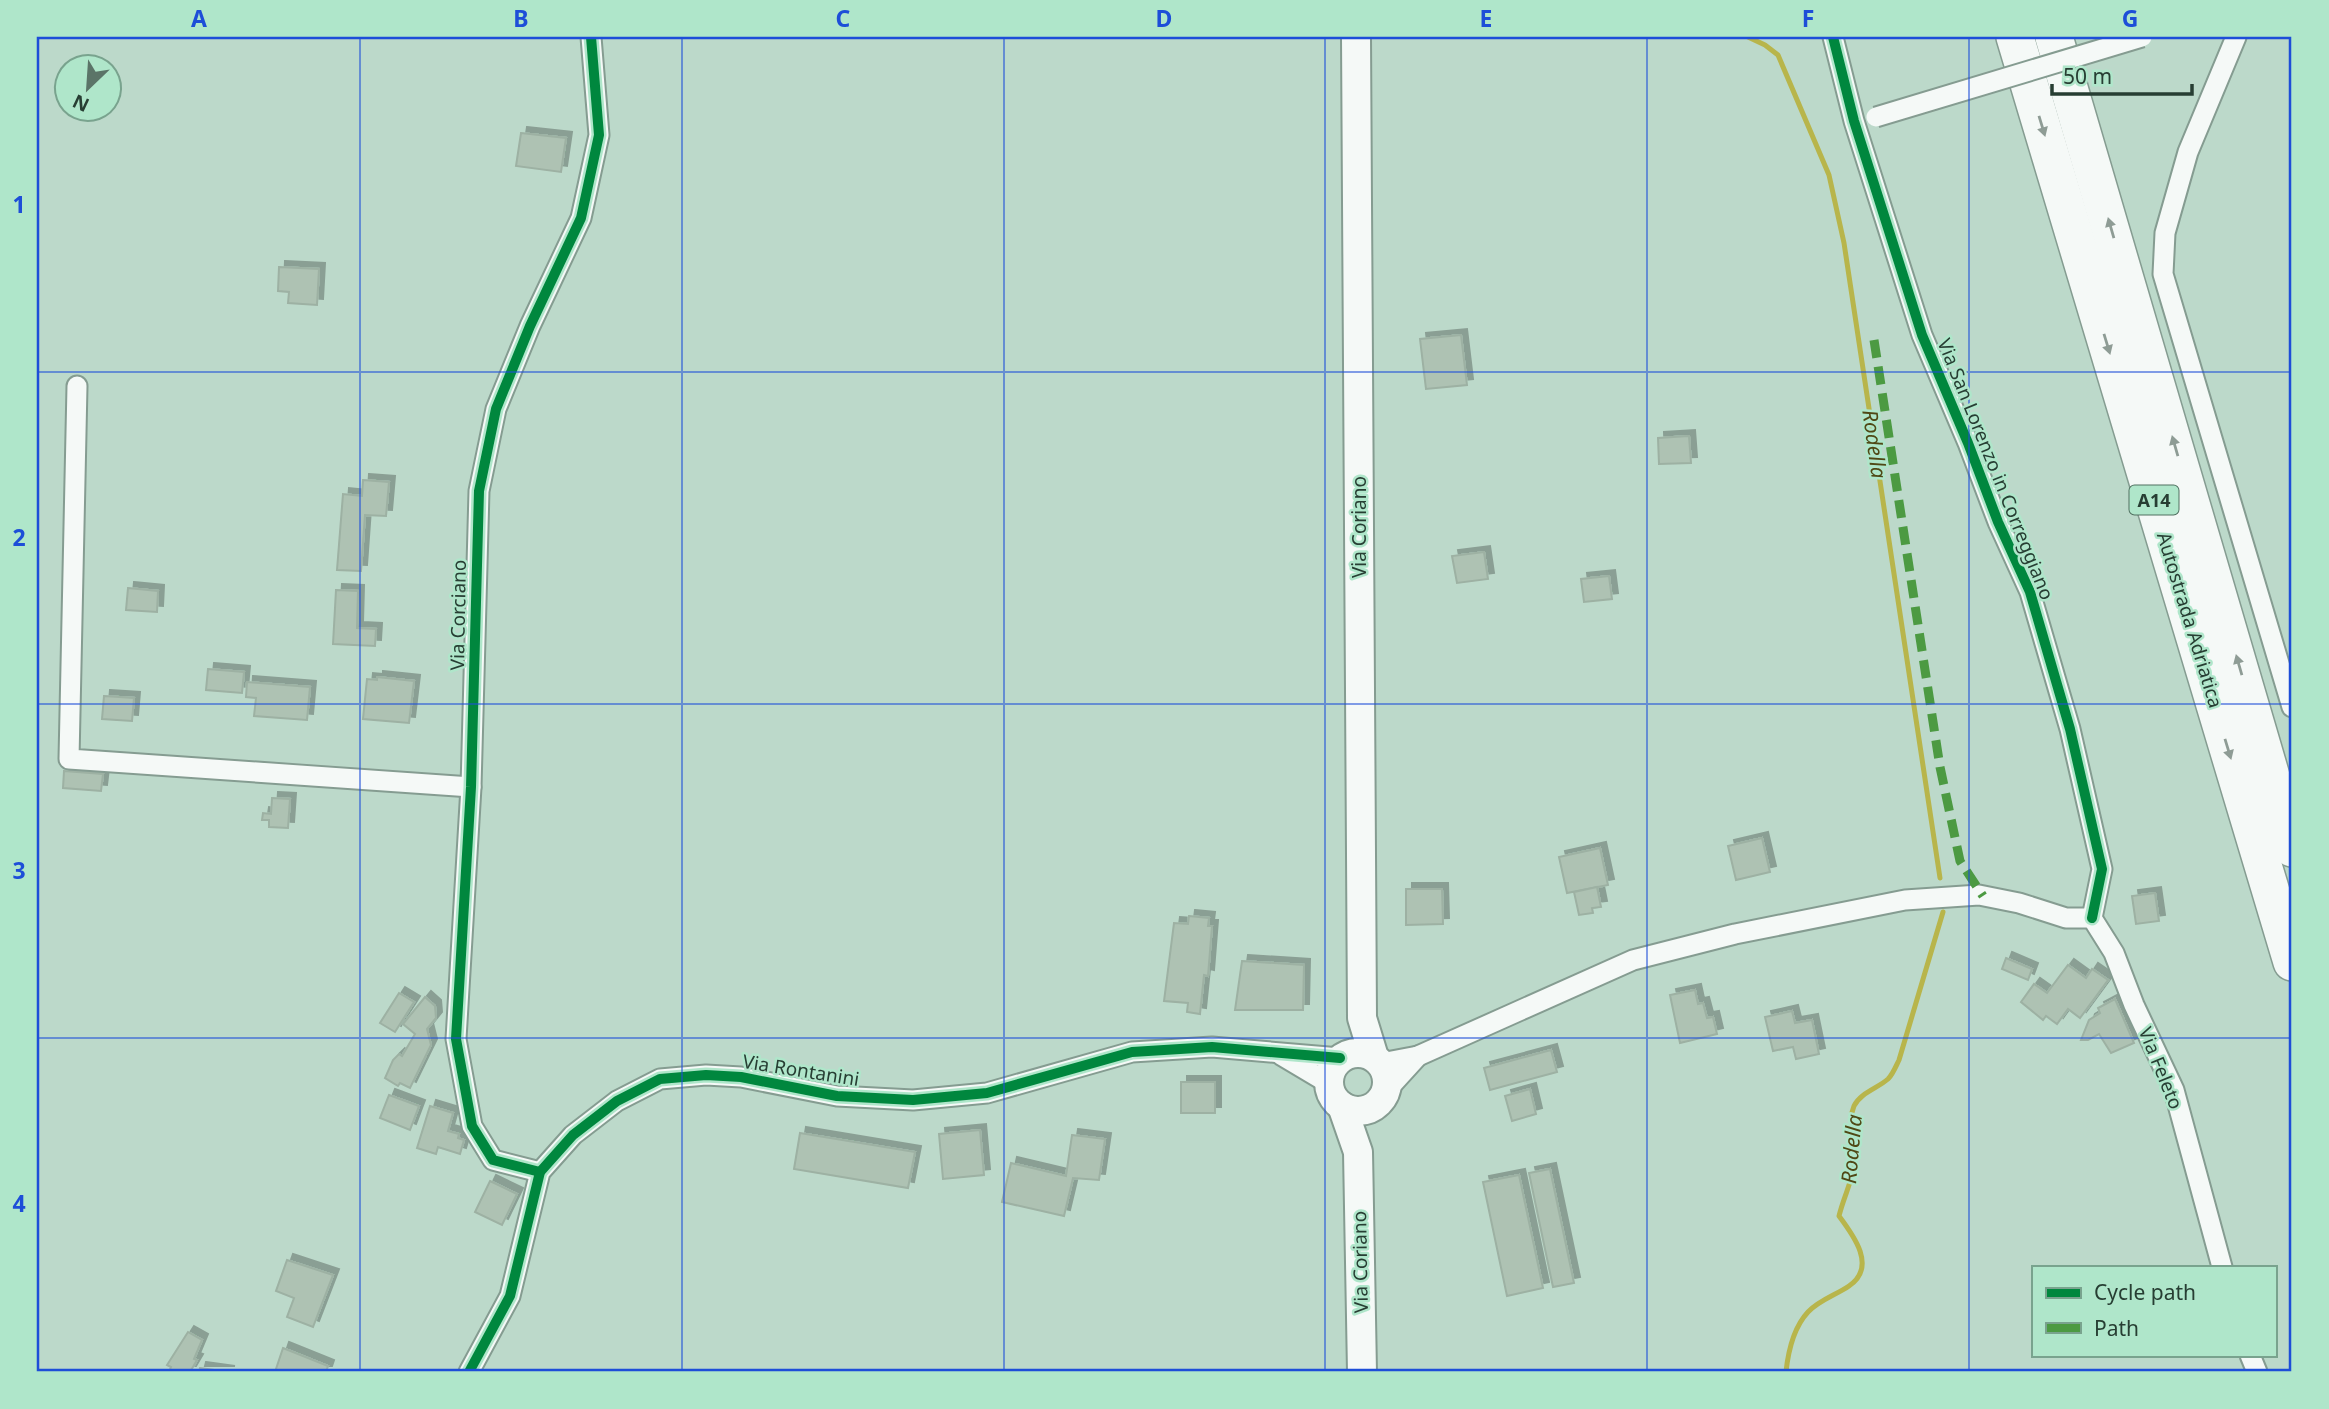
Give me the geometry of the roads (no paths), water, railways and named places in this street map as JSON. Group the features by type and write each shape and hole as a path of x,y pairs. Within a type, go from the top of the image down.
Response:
{"highway":[{"name":"Autostrada Adriatica","path":"2015,37 2292,962"},
{"name":"Autostrada Adriatica","path":"2054,37 2292,848"}],"main road":[{"name":"Via Coriano","path":"1356,37 1362,1018 1358,1152 1362,1372"}],"street":[{"name":"Via Corciano","path":"540,1172 494,1160 472,1126 456,1039 471,787 479,491 496,410 530,326 582,218 599,135 591,37"},
{"name":"Via San Lorenzo in Correggiano","path":"1833,37 1854,121 1922,335 1998,522 2030,592 2070,729 2102,869 2092,918"},
{"path":"1854,121 2142,37"},
{"path":"2236,37 2188,152 2165,233 2163,274 2292,707"},
{"path":"77,386 69,759 471,787"},
{"path":"1360,1077 1418,1056 1633,960 1735,934 1905,900 1979,895 2018,902 2066,918 2092,918"},
{"name":"Via Feleto","path":"2092,918 2114,953 2134,1005 2174,1090 2222,1266"},
{"name":"Via Rontanini","path":"469,1372 510,1296 540,1172 573,1135 617,1101 660,1079 706,1075 741,1077 837,1096 913,1100 987,1093 1132,1052 1212,1047 1277,1052 1360,1077"},
{"name":"Via Rontanini","path":"1277,1052 1360,1077"},
{"path":"1360,1077 1418,1056"}],"waterway":[{"name":"Rodella","path":"1748,37 1778,55 1829,175 1844,243 1940,878"},
{"name":"Rodella","path":"1786,1372 1792,1340 1803,1318 1817,1304 1849,1286 1861,1270 1860,1251 1839,1216 1855,1162 1852,1112 1860,1098 1888,1079 1899,1060 1943,912"}]}
